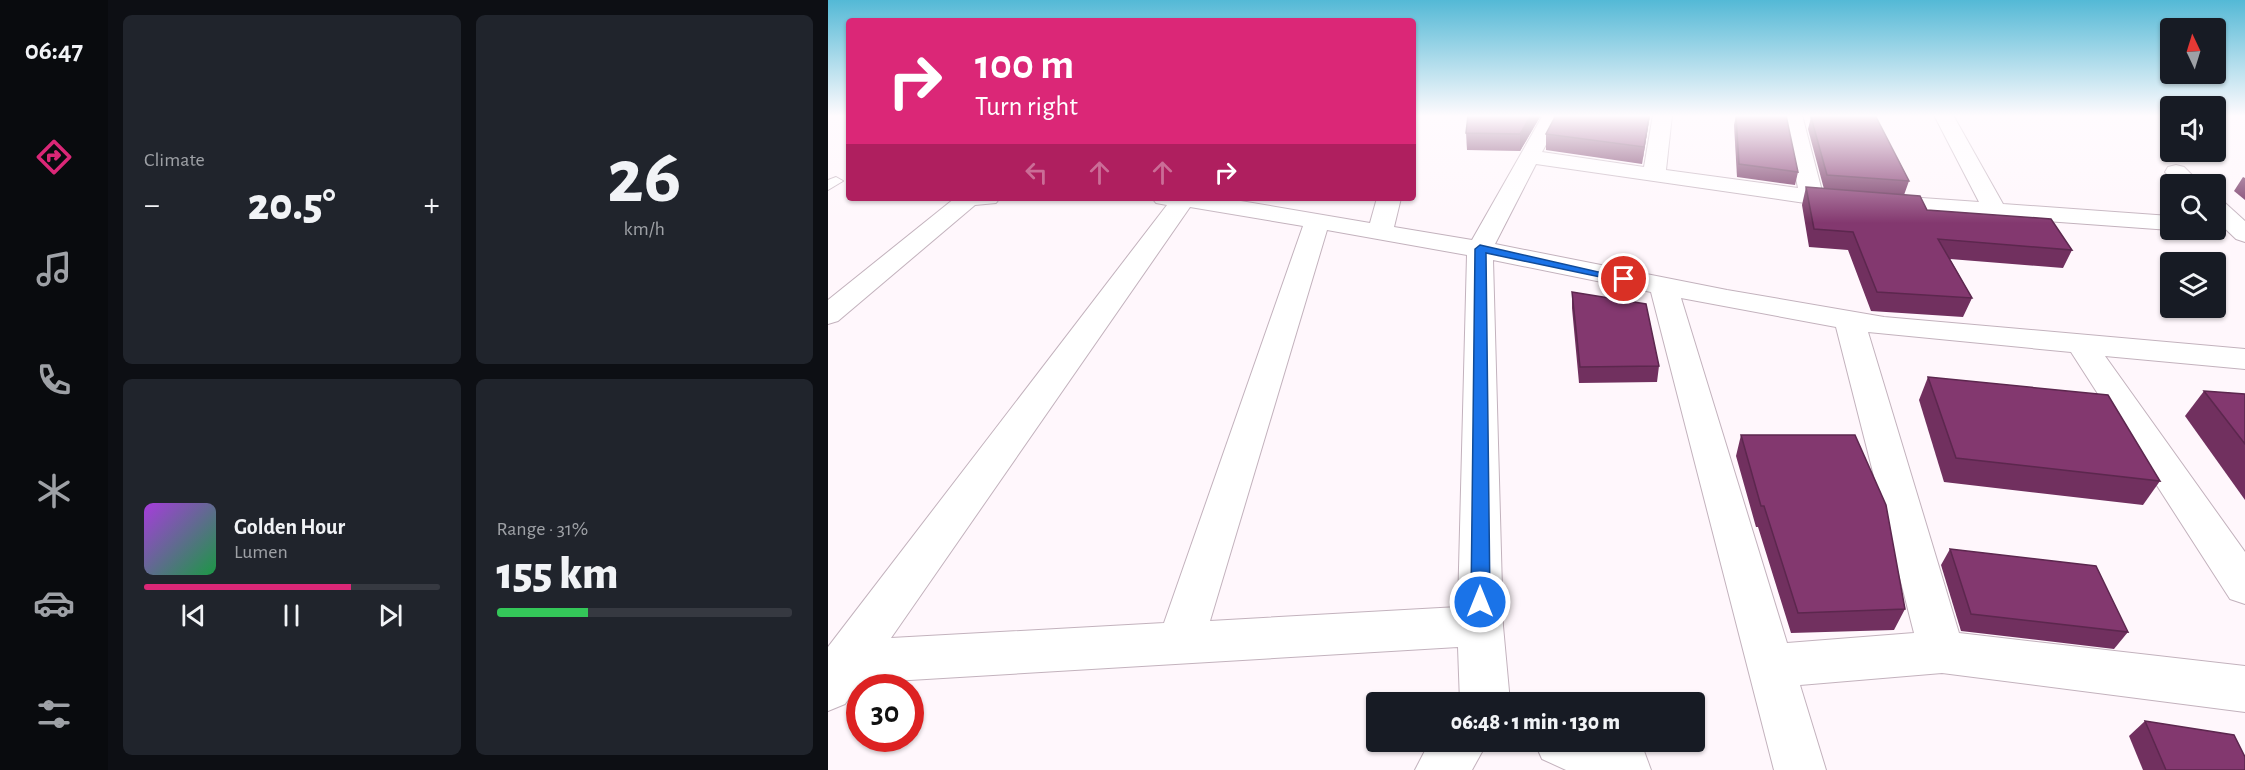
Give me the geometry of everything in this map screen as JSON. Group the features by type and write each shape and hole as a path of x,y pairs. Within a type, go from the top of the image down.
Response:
{"street":[{"path":"1484,692 1480,626 1480,249 1532,151"},
{"path":"1654,174 1658,151"},
{"path":"1801,151 1812,197"},
{"path":"1963,151 1995,210"},
{"path":"1529,157 1812,197 2160,223"},
{"path":"828,315 965,201"},
{"path":"837,675 1185,201"},
{"path":"1198,201 1480,249 1665,287 1884,326 2245,359"},
{"path":"1380,232 1388,201"},
{"path":"1180,643 1317,221"},
{"path":"1665,287 1773,666 1800,770"},
{"path":"1849,320 1942,652"},
{"path":"2081,344 2245,585"},
{"path":"837,675 1180,643 1480,626"},
{"path":"1773,666 1942,652 2245,689"},
{"path":"1441,770 1454,752"},
{"path":"1585,752 1625,770"}],"building":[{"path":"1738,151 1794,151 1798,172 1739,164"},
{"path":"1820,151 1894,151 1909,181 1827,175"},
{"path":"1806,187 1920,196 1927,210 2051,219 2072,250 1938,239 1972,298 1877,292 1853,232 1814,229"},
{"path":"1572,292 1646,304 1659,366 1580,367"},
{"path":"1928,377 2108,395 2160,481 1956,458"},
{"path":"2204,391 2245,394 2245,444"},
{"path":"1741,435 1855,435 1886,505 1905,609 1798,613 1764,506 1761,506"},
{"path":"1950,549 2096,566 2128,632 1971,614"},
{"path":"2145,721 2234,735 2245,757 2245,770 2166,770"}],"route":[{"path":"1480,602 1480,249 1624,279"}]}
